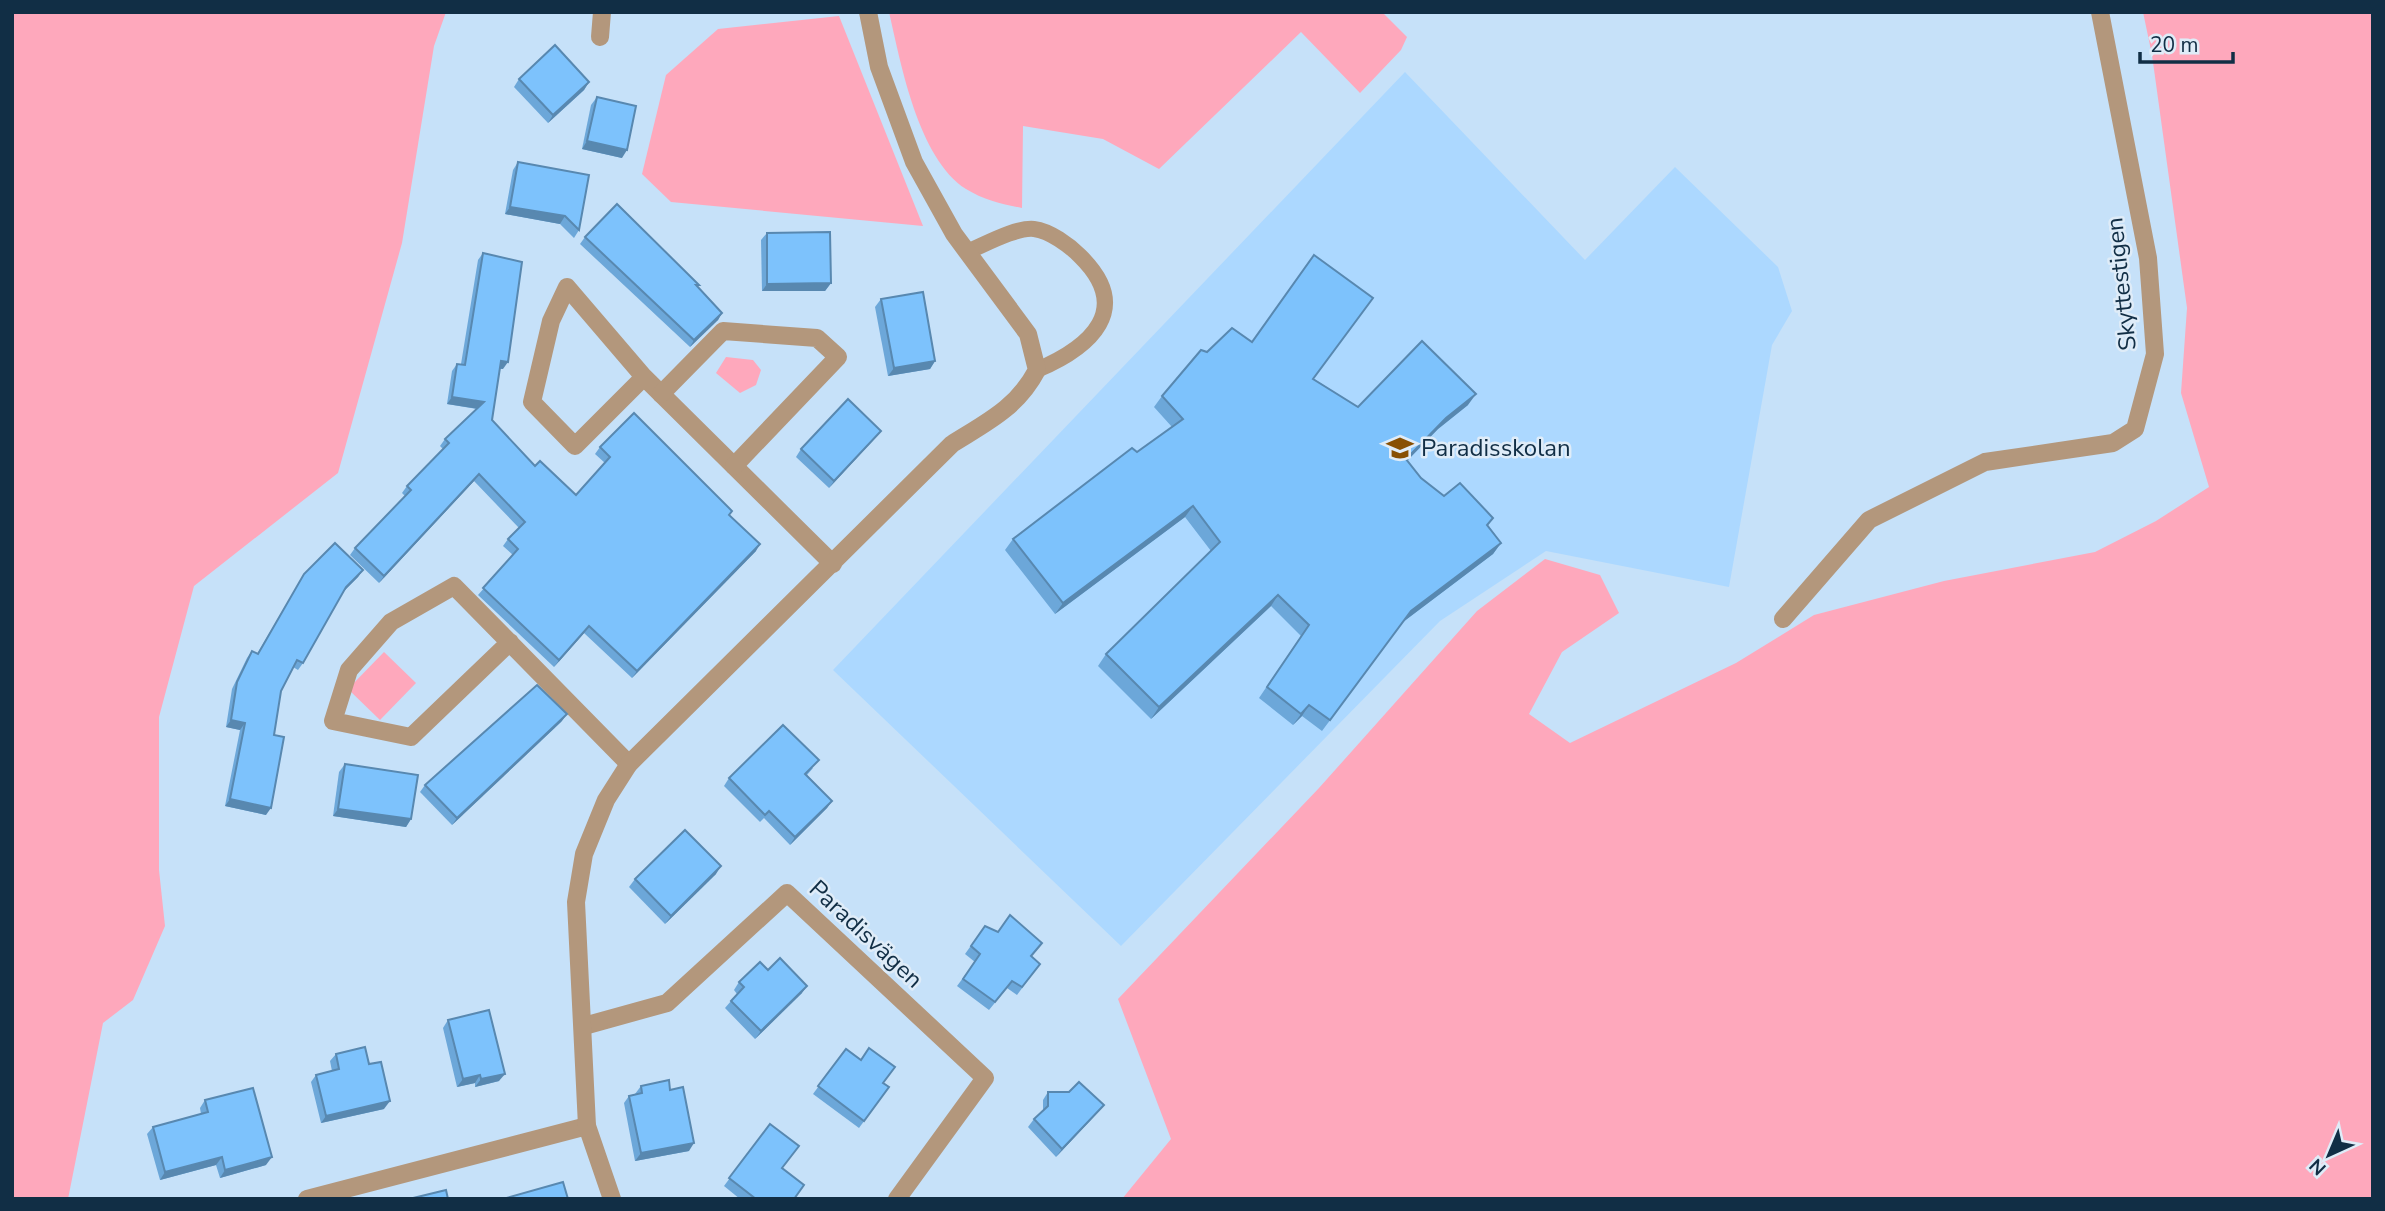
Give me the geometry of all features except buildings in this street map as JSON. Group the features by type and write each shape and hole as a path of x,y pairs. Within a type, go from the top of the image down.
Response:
{"street":[{"path":"600,37 602,12"},
{"path":"612,1199 587,1126 576,902 584,853 606,800 629,764 952,444 998,416 1025,394 1037,370 1028,334 954,234 914,162 879,67 868,12"},
{"name":"Skyttestigen","path":"1783,619 1869,520 1985,462 2113,443 2135,429 2155,354 2148,258 2100,12"},
{"path":"644,377 575,446 532,402 551,321 567,287 644,377 833,564"},
{"path":"661,394 723,331 817,338 838,357 734,466"},
{"path":"510,642 411,737 333,721 349,670 391,622 454,586 510,642 629,764"},
{"name":"Paradisvägen","path":"584,1026 667,1003 787,893 985,1078 897,1199"},
{"path":"307,1199 587,1126"}],"lane":[{"path":"967,252 1002,237 1033,229 1067,244 1094,270 1107,302 1103,321 1066,358 1037,370"}],"shaded area":[{"path":"12,12 446,12 434,46 402,243 338,473 194,586 159,717 159,870 165,926 133,1000 103,1023 68,1199 12,1199"},
{"path":"889,12 1382,12 1407,37 1401,50 1360,93 1301,32 1159,169 1103,139 1023,126 1022,208 993,201 966,189 949,175 935,156 906,83"},
{"path":"2143,12 2373,12 2373,1199 1122,1199 1171,1139 1118,999 1319,788 1477,611 1545,559 1600,575 1619,613 1562,652 1529,714 1570,743 1736,663 1814,615 1944,581 2095,552 2156,521 2209,487 2181,393 2187,308 2152,55"},
{"path":"839,16 923,226 671,202 642,174 666,75 718,29"},
{"name":"Paradisskolan","path":"1405,72 1585,260 1675,167 1778,267 1792,311 1772,345 1729,587 1546,551 1440,621 1121,946 833,670"},
{"path":"726,357 753,360 761,370 756,385 740,393 716,373"},
{"path":"384,652 416,683 380,720 348,689"}],"place":[{"name":"Paradisskolan","path":"1400,448"}]}
